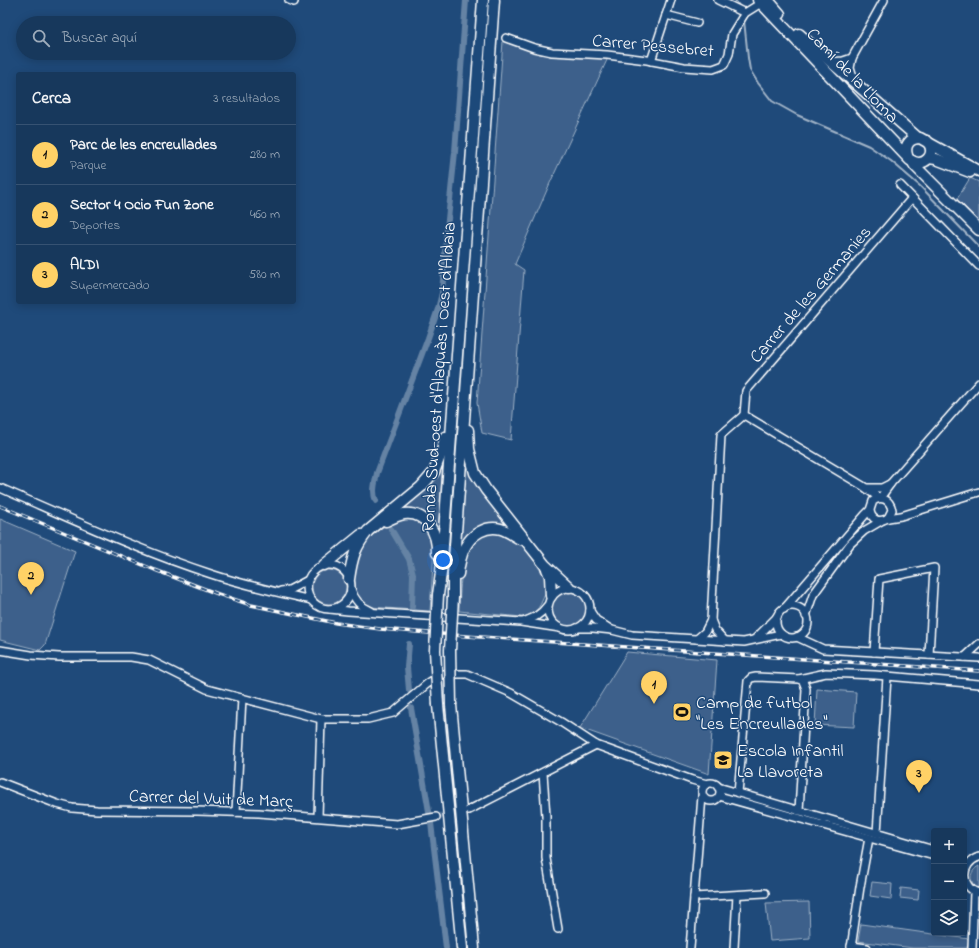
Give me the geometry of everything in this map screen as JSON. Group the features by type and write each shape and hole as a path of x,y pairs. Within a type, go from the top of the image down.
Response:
{"main road":[{"name":"Ronda Sud-oest d'Alaquàs i Oest d'Aldaia","path":"462,948 438,705 436,650 438,595 441,573 483,0"},
{"name":"Ronda Sud-oest d'Alaquàs i Oest d'Aldaia","path":"474,948 451,705 450,650 453,574 494,0"},
{"name":"Camí de la Lloma","path":"763,1 800,36 855,84 922,139 979,171"},
{"name":"Camí de la Lloma","path":"763,1 910,158 919,170 949,198"},
{"path":"979,175 936,159 927,159 918,163 910,158 906,152 908,144 910,141 922,139 931,147 930,154 927,159 926,170 949,198 979,230"},
{"path":"324,565 357,538 377,525 421,487 434,472 442,451 446,432 452,418"},
{"path":"464,419 468,429 469,450 475,473 527,544 545,565 569,587"},
{"path":"377,525 404,514 416,516 428,523 437,542 436,582 438,595"},
{"path":"453,597 464,547 475,534 485,529 501,529 510,532 527,544"},
{"path":"350,583 353,555 356,547 368,531"},
{"path":"545,565 550,576 551,596"}],"street":[{"path":"651,61 671,0"},
{"path":"718,0 745,13"},
{"path":"855,84 850,68 852,58 884,0"},
{"name":"Carrer Pessebret","path":"506,38 534,48 552,52 607,55 684,67 713,69 724,65 729,54 732,34 745,13 763,1"},
{"path":"666,15 697,23"},
{"path":"830,62 843,61 852,58"},
{"path":"900,185 979,266"},
{"name":"Carrer de les Germanies","path":"744,414 746,391 912,198"},
{"path":"754,640 777,617 875,500 880,498 979,382"},
{"path":"697,639 705,632 711,620 721,435 744,414 864,487 901,512 909,513"},
{"path":"864,487 882,488 891,484"},
{"path":"885,520 892,513 890,504 891,484"},
{"path":"864,487 872,516 874,519 885,520"},
{"path":"0,488 140,548 189,567 236,582 311,600 320,607 330,609 521,622 572,630 577,628 593,628 612,630 632,635 725,641 746,642 781,634"},
{"path":"821,649 815,644 807,627 806,616 813,595 850,544 864,531 885,520 979,492"},
{"path":"311,600 307,587 308,580 314,570 324,565 337,566 346,573 356,600 362,606 377,613"},
{"path":"874,652 879,579 934,568 930,655"},
{"path":"275,591 289,590 308,580"},
{"path":"330,609 340,606 344,602 350,594 350,583"},
{"path":"521,622 543,612 551,596 556,591 569,587 576,588 582,592 587,597 590,604 590,611 586,621 577,628"},
{"path":"547,606 550,619 560,628"},
{"path":"784,608 793,606 804,612 806,616"},
{"path":"590,611 596,620 612,630"},
{"path":"777,617 776,624 781,634 788,638 796,637 803,633 807,627"},
{"path":"711,620 715,630 725,641"},
{"path":"796,637 821,649 965,656 979,658"},
{"path":"965,656 979,644"},
{"path":"0,650 31,655 59,657 131,657 149,660 207,689 321,719 368,719 393,714 427,684 442,674 467,674 511,693 561,722 596,745 692,780 707,784 714,784 718,787 931,849"},
{"path":"738,793 748,681 751,678 756,676 798,679 826,672 979,684"},
{"path":"877,833 886,677"},
{"path":"798,679 803,681 806,685 799,811"},
{"path":"236,812 242,698"},
{"path":"318,817 321,719"},
{"path":"469,810 596,745"},
{"path":"543,773 546,816 546,858 558,929"},
{"path":"692,780 706,800 717,798 931,855"},
{"name":"Carrer del Vuit de Març","path":"0,782 57,804 72,808 97,810 236,812 397,824 436,817"},
{"path":"690,948 702,794 703,787 707,784"},
{"path":"701,812 717,798 719,790 718,787"},
{"path":"867,948 851,947 869,838"},
{"path":"967,860 979,858"},
{"path":"967,885 977,893 972,948"},
{"path":"694,897 765,893"},
{"path":"734,948 737,895"}],"shaded area":[{"path":"503,41 534,51 603,57 607,60 550,183 515,264 524,270 511,440 482,433 477,403"},
{"path":"970,178 979,182 979,221 957,199"},
{"path":"466,458 514,530 498,525 460,549"},
{"path":"443,461 438,532 435,527 396,513"},
{"path":"0,519 75,551 45,645 40,650 0,640"},
{"path":"398,519 413,519 419,521 429,529 434,549 430,611 370,607 363,603 357,594 354,567 359,552 373,535"},
{"path":"494,531 512,538 521,544 535,562 546,581 546,590 537,610 529,615 522,617 459,611 460,584 463,563 469,546 478,537"},
{"path":"332,570 341,575 345,580 345,594 341,599 336,603 326,604 322,603 313,594 312,584 313,580 322,571"},
{"path":"569,590 582,595 587,608 582,621 569,626 556,621 551,608 556,595"},
{"path":"627,652 717,660 709,774 580,728"},
{"path":"817,689 856,692 854,727 815,725"},
{"path":"979,866 979,889 973,884 971,877 973,871"},
{"path":"872,882 892,884 891,899 870,896"},
{"path":"901,888 919,890 918,900 900,898"},
{"path":"809,902 810,938 770,941 766,903"},
{"path":"861,924 931,934 931,936 947,936 969,939 967,948 913,948 858,941"}],"waterway":[{"path":"376,501 374,491 377,473 428,338 442,293 455,152 466,0"},
{"path":"735,0 740,7"},
{"path":"744,20 750,70 772,101 797,115 869,146 891,161 920,186 979,247"},
{"path":"391,529 409,559 413,574 412,607"},
{"path":"409,644 407,667 409,690"},
{"path":"411,708 431,823 446,948"}],"tunnel":[{"path":"436,817 465,811"}],"railway":[{"path":"0,506 155,570 218,594 251,605 336,623 380,629 466,636 979,671"}],"place":[{"name":"Sector 4 Ocio Fun Zone","path":"31,595"},
{"name":"Parc de les encreullades","path":"654,704"},
{"name":"Camp de futbol \"Les Encreullades\"","path":"682,712"},
{"name":"Escola Infantil La Llavoreta","path":"723,760"},
{"name":"ALDI","path":"919,793"}]}
